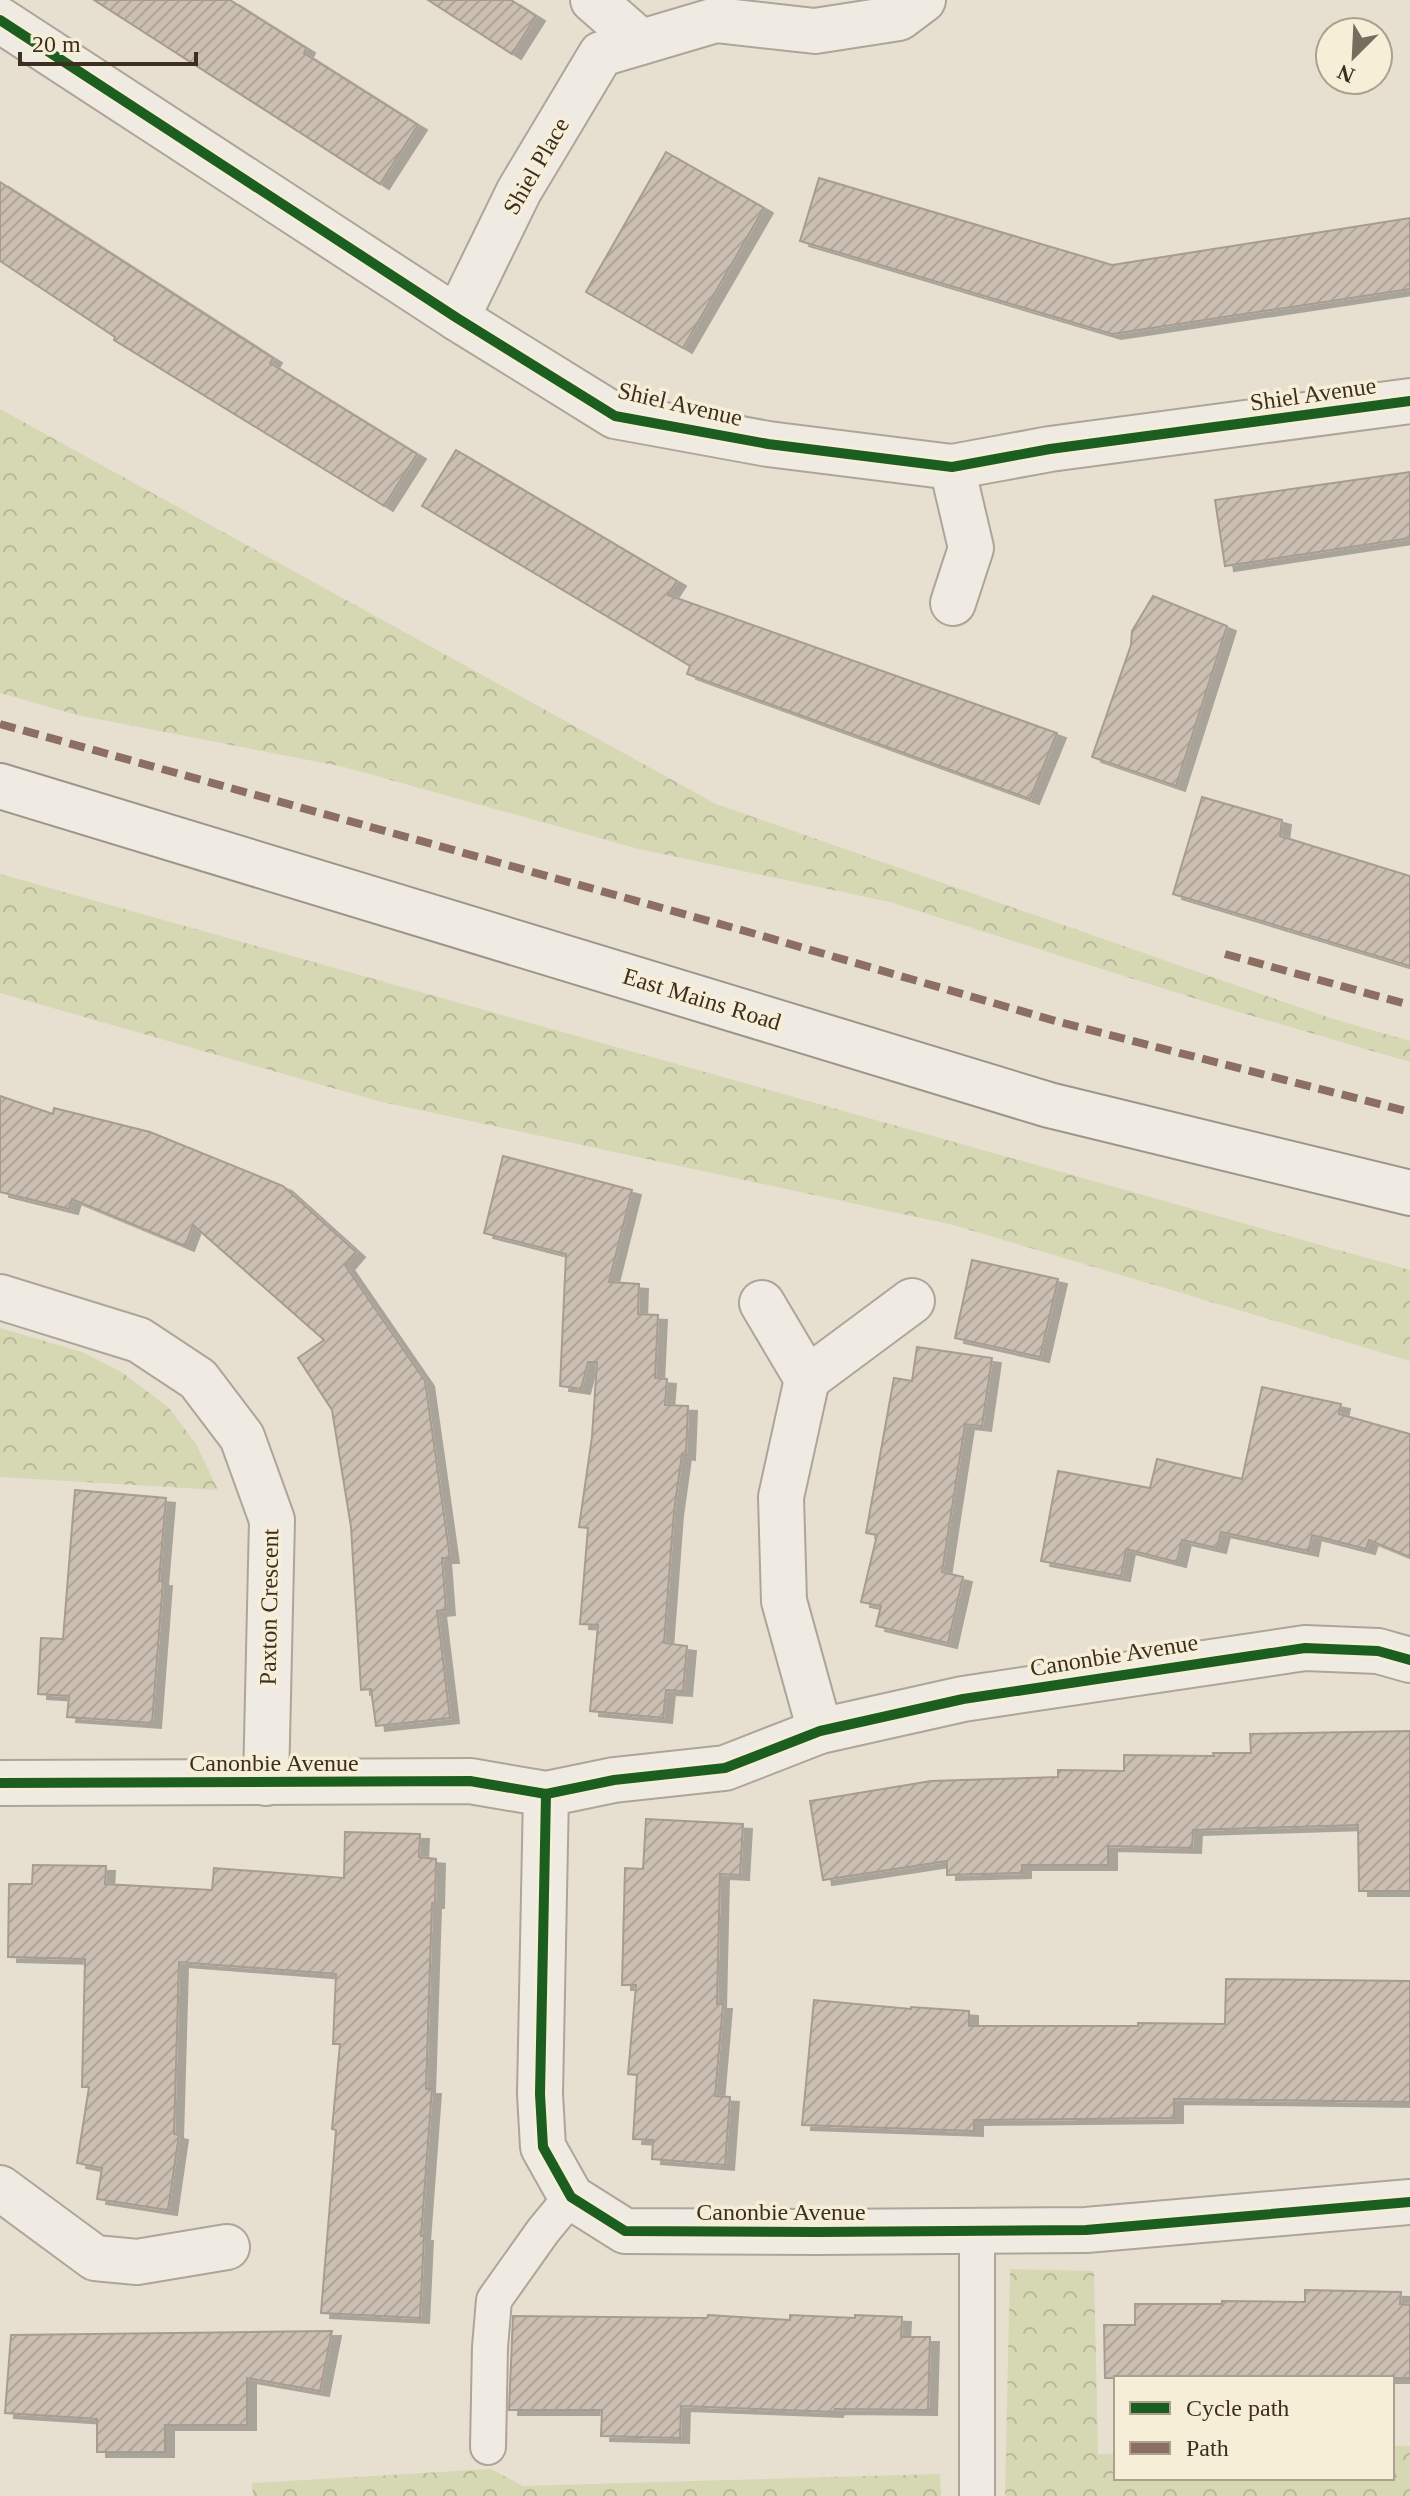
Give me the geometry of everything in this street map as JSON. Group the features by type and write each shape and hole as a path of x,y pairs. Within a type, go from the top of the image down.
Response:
{"street":[{"path":"593,0 641,42"},
{"name":"Shiel Place","path":"457,318 519,191 601,54 716,20 815,31 899,18 923,0"},
{"name":"Shiel Avenue","path":"0,20 457,318 615,416 768,444 952,467 1050,449 1410,401"},
{"path":"952,467 971,548 953,603"},
{"name":"East Mains Road","path":"0,786 1049,1105 1410,1193"},
{"name":"Paxton Crescent","path":"0,1297 139,1340 198,1379 242,1437 272,1520 266,1783"},
{"path":"820,1731 784,1601 781,1497 807,1379 912,1301"},
{"path":"762,1303 807,1379"},
{"name":"Canonbie Avenue","path":"0,1783 470,1781 546,1794 614,1780 725,1768 820,1731 963,1699 1305,1648 1378,1651 1410,1660"},
{"name":"Canonbie Avenue","path":"546,1794 540,2094 543,2147 571,2197 625,2231 1086,2230 1410,2202"},
{"path":"0,2188 95,2258 137,2262 227,2247"}],"lane":[{"path":"488,2447 494,2300 571,2197"},
{"path":"977,2231 977,2496"}],"green space":[{"path":"0,409 716,804 1330,1018 1410,1041 1410,1062 1222,1007 890,902 639,849 344,767 77,715 0,693"},
{"path":"0,874 1410,1270 1410,1361 953,1225 378,1101 0,993"},
{"path":"0,1328 82,1352 123,1373 169,1408 196,1444 218,1490 0,1477"},
{"path":"1010,2269 1094,2271 1098,2454 1114,2454 1114,2480 1394,2480 1394,2446 1410,2446 1410,2496 1005,2496"},
{"path":"491,2469 523,2486 940,2474 941,2496 253,2496 252,2483"}],"building":[{"path":"94,0 230,0 306,48 304,53 418,125 380,184"},
{"path":"428,0 511,0 536,16 512,54"},
{"path":"666,152 764,208 683,348 586,292"},
{"path":"819,178 1112,265 1410,218 1410,289 1112,334 800,241"},
{"path":"0,182 273,358 270,363 417,454 384,506 114,340 115,337 0,261"},
{"path":"456,450 677,581 668,595 1057,733 1030,799 687,674 690,666 422,506"},
{"path":"1410,472 1410,538 1225,566 1215,500"},
{"path":"1153,596 1227,626 1176,786 1092,757 1131,645 1132,631"},
{"path":"1202,797 1282,820 1280,836 1410,876 1410,966 1173,894"},
{"path":"0,1096 53,1114 54,1108 150,1132 283,1186 356,1252 345,1265 425,1381 450,1558 442,1558 446,1610 437,1611 450,1718 376,1726 371,1689 361,1690 351,1527 332,1410 298,1358 324,1340 193,1225 185,1246 72,1199 69,1209 0,1192"},
{"path":"503,1156 632,1190 609,1282 639,1284 638,1314 658,1315 655,1378 667,1379 665,1405 688,1406 686,1455 682,1454 674,1511 664,1643 687,1646 683,1691 666,1690 663,1718 590,1711 598,1625 580,1624 588,1528 579,1527 592,1437 597,1362 588,1362 581,1389 560,1386 566,1254 484,1233"},
{"path":"972,1260 1058,1279 1040,1357 955,1338"},
{"path":"917,1347 992,1358 982,1426 965,1424 942,1572 963,1577 948,1643 876,1626 881,1606 861,1602 877,1535 866,1533 894,1378 912,1381"},
{"path":"1262,1387 1341,1404 1339,1414 1410,1434 1410,1557 1369,1540 1366,1549 1312,1535 1309,1551 1221,1532 1217,1548 1182,1540 1177,1562 1126,1549 1121,1576 1041,1561 1058,1471 1150,1488 1157,1459 1242,1479"},
{"path":"75,1490 166,1498 152,1723 67,1717 69,1696 38,1694 41,1638 63,1639"},
{"path":"1410,1731 1410,1891 1359,1891 1358,1825 1193,1830 1192,1848 1108,1846 1108,1865 1022,1865 1022,1873 947,1875 947,1861 823,1880 810,1801 931,1781 1058,1777 1058,1770 1124,1771 1124,1755 1214,1756 1213,1753 1251,1753 1250,1734"},
{"path":"646,1819 743,1824 740,1875 720,1874 717,2004 723,2004 715,2096 730,2097 725,2165 652,2159 653,2140 633,2139 637,2075 628,2074 636,1985 622,1985 625,1868 643,1869"},
{"path":"345,1832 420,1834 419,1857 436,1859 426,2089 432,2089 421,2236 424,2236 420,2318 321,2313 340,2044 333,2044 336,1974 179,1962 174,2134 179,2135 168,2210 97,2199 102,2168 77,2163 89,2087 82,2087 85,1959 8,1957 9,1884 32,1884 33,1865 106,1866 105,1884 212,1890 214,1868 344,1878"},
{"path":"1226,1979 1410,1981 1410,2102 1174,2099 1174,2118 974,2120 974,2131 802,2125 814,2000 969,2011 969,2026 1225,2024"},
{"path":"1305,2290 1401,2292 1400,2304 1410,2305 1410,2378 1105,2378 1104,2325 1135,2325 1135,2304 1305,2302"},
{"path":"708,2315 790,2320 790,2315 902,2317 901,2337 930,2337 928,2410 835,2409 834,2412 681,2406 680,2438 601,2436 602,2410 509,2410 513,2316 707,2318"},
{"path":"332,2331 320,2391 247,2378 247,2425 165,2425 165,2452 97,2452 97,2419 5,2413 11,2335"}],"marked path":[{"path":"0,724 752,933 1059,1022 1410,1112"},
{"path":"1225,954 1410,1005"}],"cycle path":[{"path":"0,20 457,318 615,416 768,444 952,467 1050,449 1410,401"},
{"path":"0,1783 470,1781 546,1794 614,1780 725,1768 820,1731 963,1699 1305,1648 1378,1651 1410,1660"},
{"path":"546,1794 540,2094 543,2147 571,2197 625,2231 1086,2230 1410,2202"}]}
